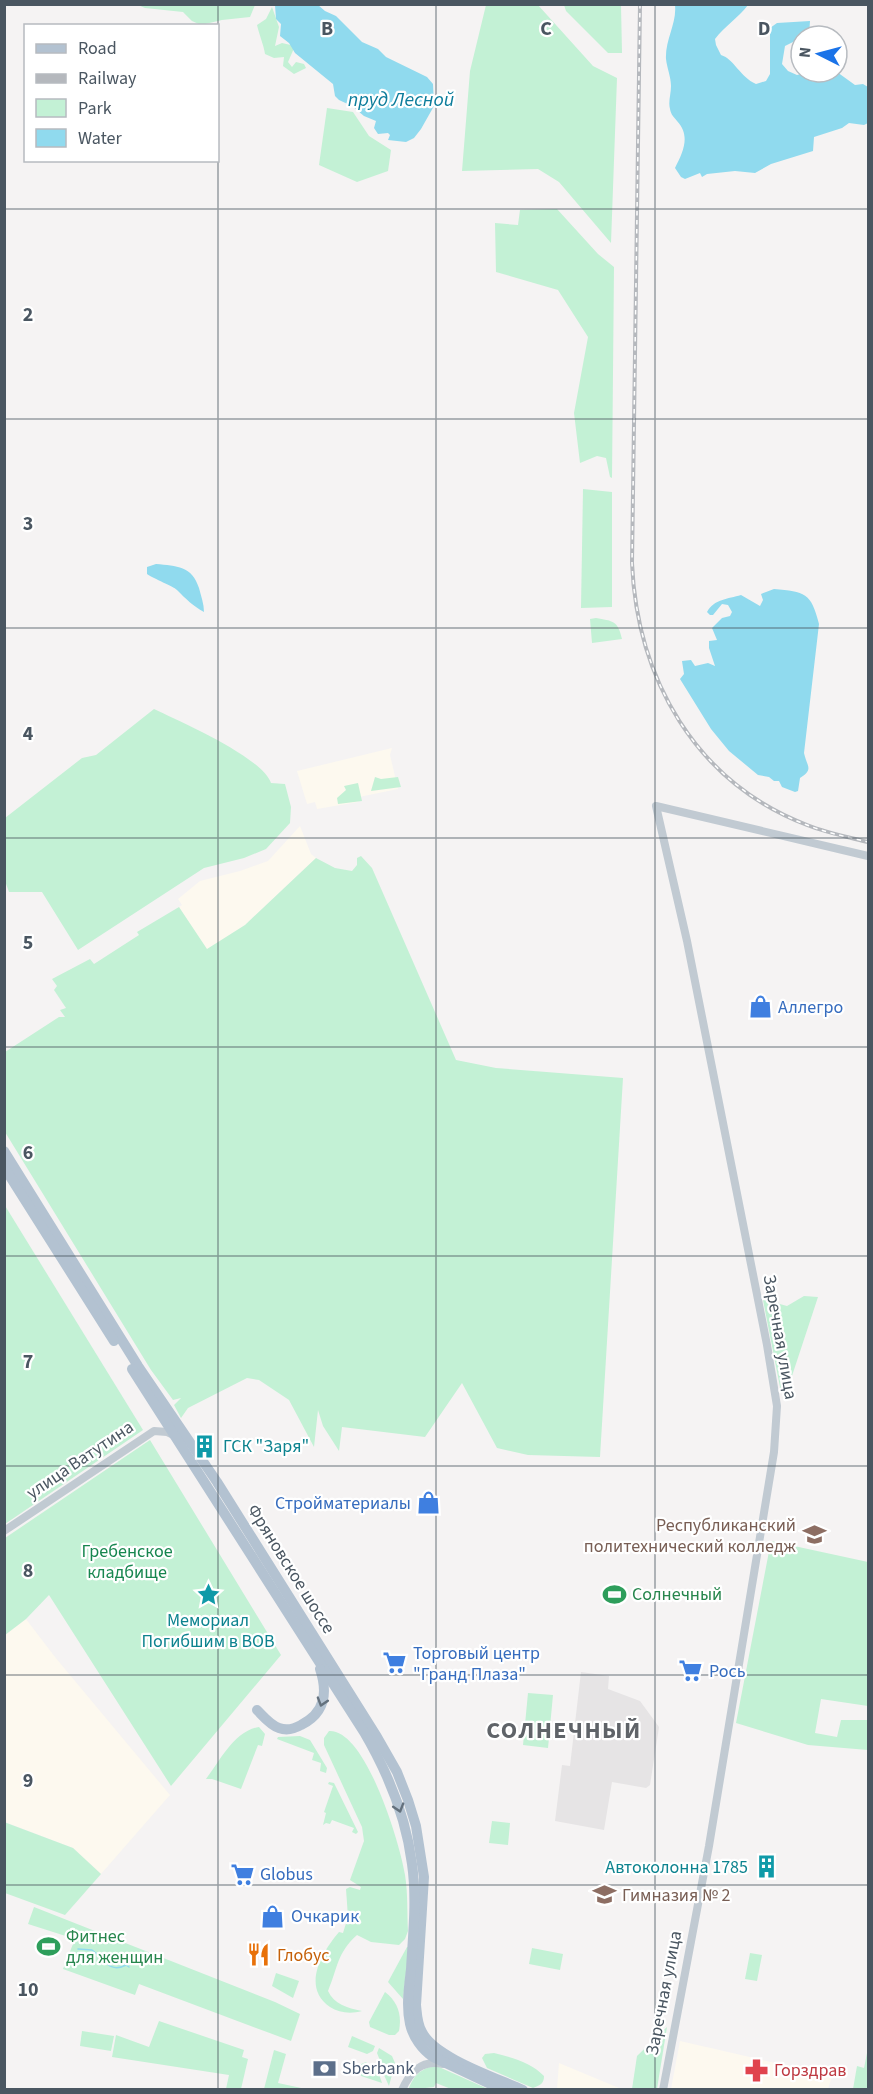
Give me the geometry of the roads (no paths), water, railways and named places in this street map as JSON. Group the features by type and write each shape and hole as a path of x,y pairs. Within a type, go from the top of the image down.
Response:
{"main road":[{"name":"Фряновское шоссе","path":"4,1151 138,1366 259,1548 397,1772 416,1826 424,1877 416,2005 417,2020 422,2032 429,2043 445,2055 523,2090"},
{"name":"Фряновское шоссе","path":"4,1167 310,1647 378,1755 388,1776 402,1816 412,1862 415,1892 408,2007 410,2026 418,2042 428,2054 446,2065 503,2090"},
{"path":"257,1710 271,1724 284,1729 300,1726 317,1715 324,1701 325,1691 321,1671 310,1647"}],"street":[{"name":"Заречная улица","path":"663,2090 735,1693 761,1535 777,1416 775,1387 767,1345 726,1148 687,942 657,806 868,856"},
{"path":"154,1431 160,1414"},
{"name":"улица Ватутина","path":"4,1531 154,1431 167,1432 177,1438"},
{"path":"402,2088 421,2065 434,2062 446,2065"}],"water":[{"name":"пруд Лесной","path":"275,5 318,5 336,16 362,42 378,49 386,57 427,77 433,84 434,106 414,138 406,142 388,140 390,135 388,133 378,134 374,128 376,121 339,100 335,96 333,84 295,53 289,43 280,36 281,24 276,19"},
{"path":"675,5 748,5 715,39 721,55 730,60 750,81 756,84 766,81 770,74 770,28 777,23 810,21 810,24 789,24 789,44 785,46 782,64 789,71 789,84 849,84 849,81 855,85 863,84 868,87 868,123 864,125 849,123 842,128 814,137 813,151 771,164 755,173 735,171 707,174 702,177 700,173 685,179 681,177 675,168 683,150 685,138 684,132 670,111 671,83 666,59"},
{"path":"156,564 183,568 192,575 199,588 204,612 175,588 147,574 147,567"},
{"path":"774,589 793,591 805,596 813,605 819,624 804,753 808,770 800,778 798,791 795,792 782,787 779,781 758,775 729,751 711,729 680,679 684,674 682,661 691,660 695,666 708,663 715,666 709,648 709,641 717,640 712,628 722,618 730,616 732,612 728,605 722,604 713,615 710,615 707,612 713,604 741,595 760,606 763,600 761,594"}],"waterway":[{"path":"78,1949 92,1950 115,1968 126,1965 129,1967"}],"railway":[{"path":"640,4 632,563 636,606 646,646 660,685 679,721 704,754 733,782 768,806 807,825 868,842"}],"place":[{"name":"Аллегро","path":"760,1007"},
{"name":"ГСК \"Заря\"","path":"205,1446"},
{"name":"Стройматериалы","path":"429,1503"},
{"name":"Республиканский политехнический колледж","path":"814,1535"},
{"name":"Мемориал Погибшим в ВОВ","path":"208,1594"},
{"name":"Солнечный","path":"614,1594"},
{"name":"Торговый центр \"Гранд Плаза\"","path":"395,1663"},
{"name":"Рось","path":"691,1671"},
{"name":"Автоколонна 1785","path":"766,1867"},
{"name":"Globus","path":"242,1874"},
{"name":"Гимназия № 2","path":"604,1895"},
{"name":"Очкарик","path":"273,1916"},
{"name":"Фитнес для женщин","path":"48,1946"},
{"name":"Глобус","path":"259,1955"},
{"name":"Sberbank","path":"324,2068"},
{"name":"Горздрав","path":"756,2070"}],"district":[{"name":"СОЛНЕЧНЫЙ","path":"564,1730"}],"park label":[{"name":"Гребенское кладбище","path":"127,1561"}]}
